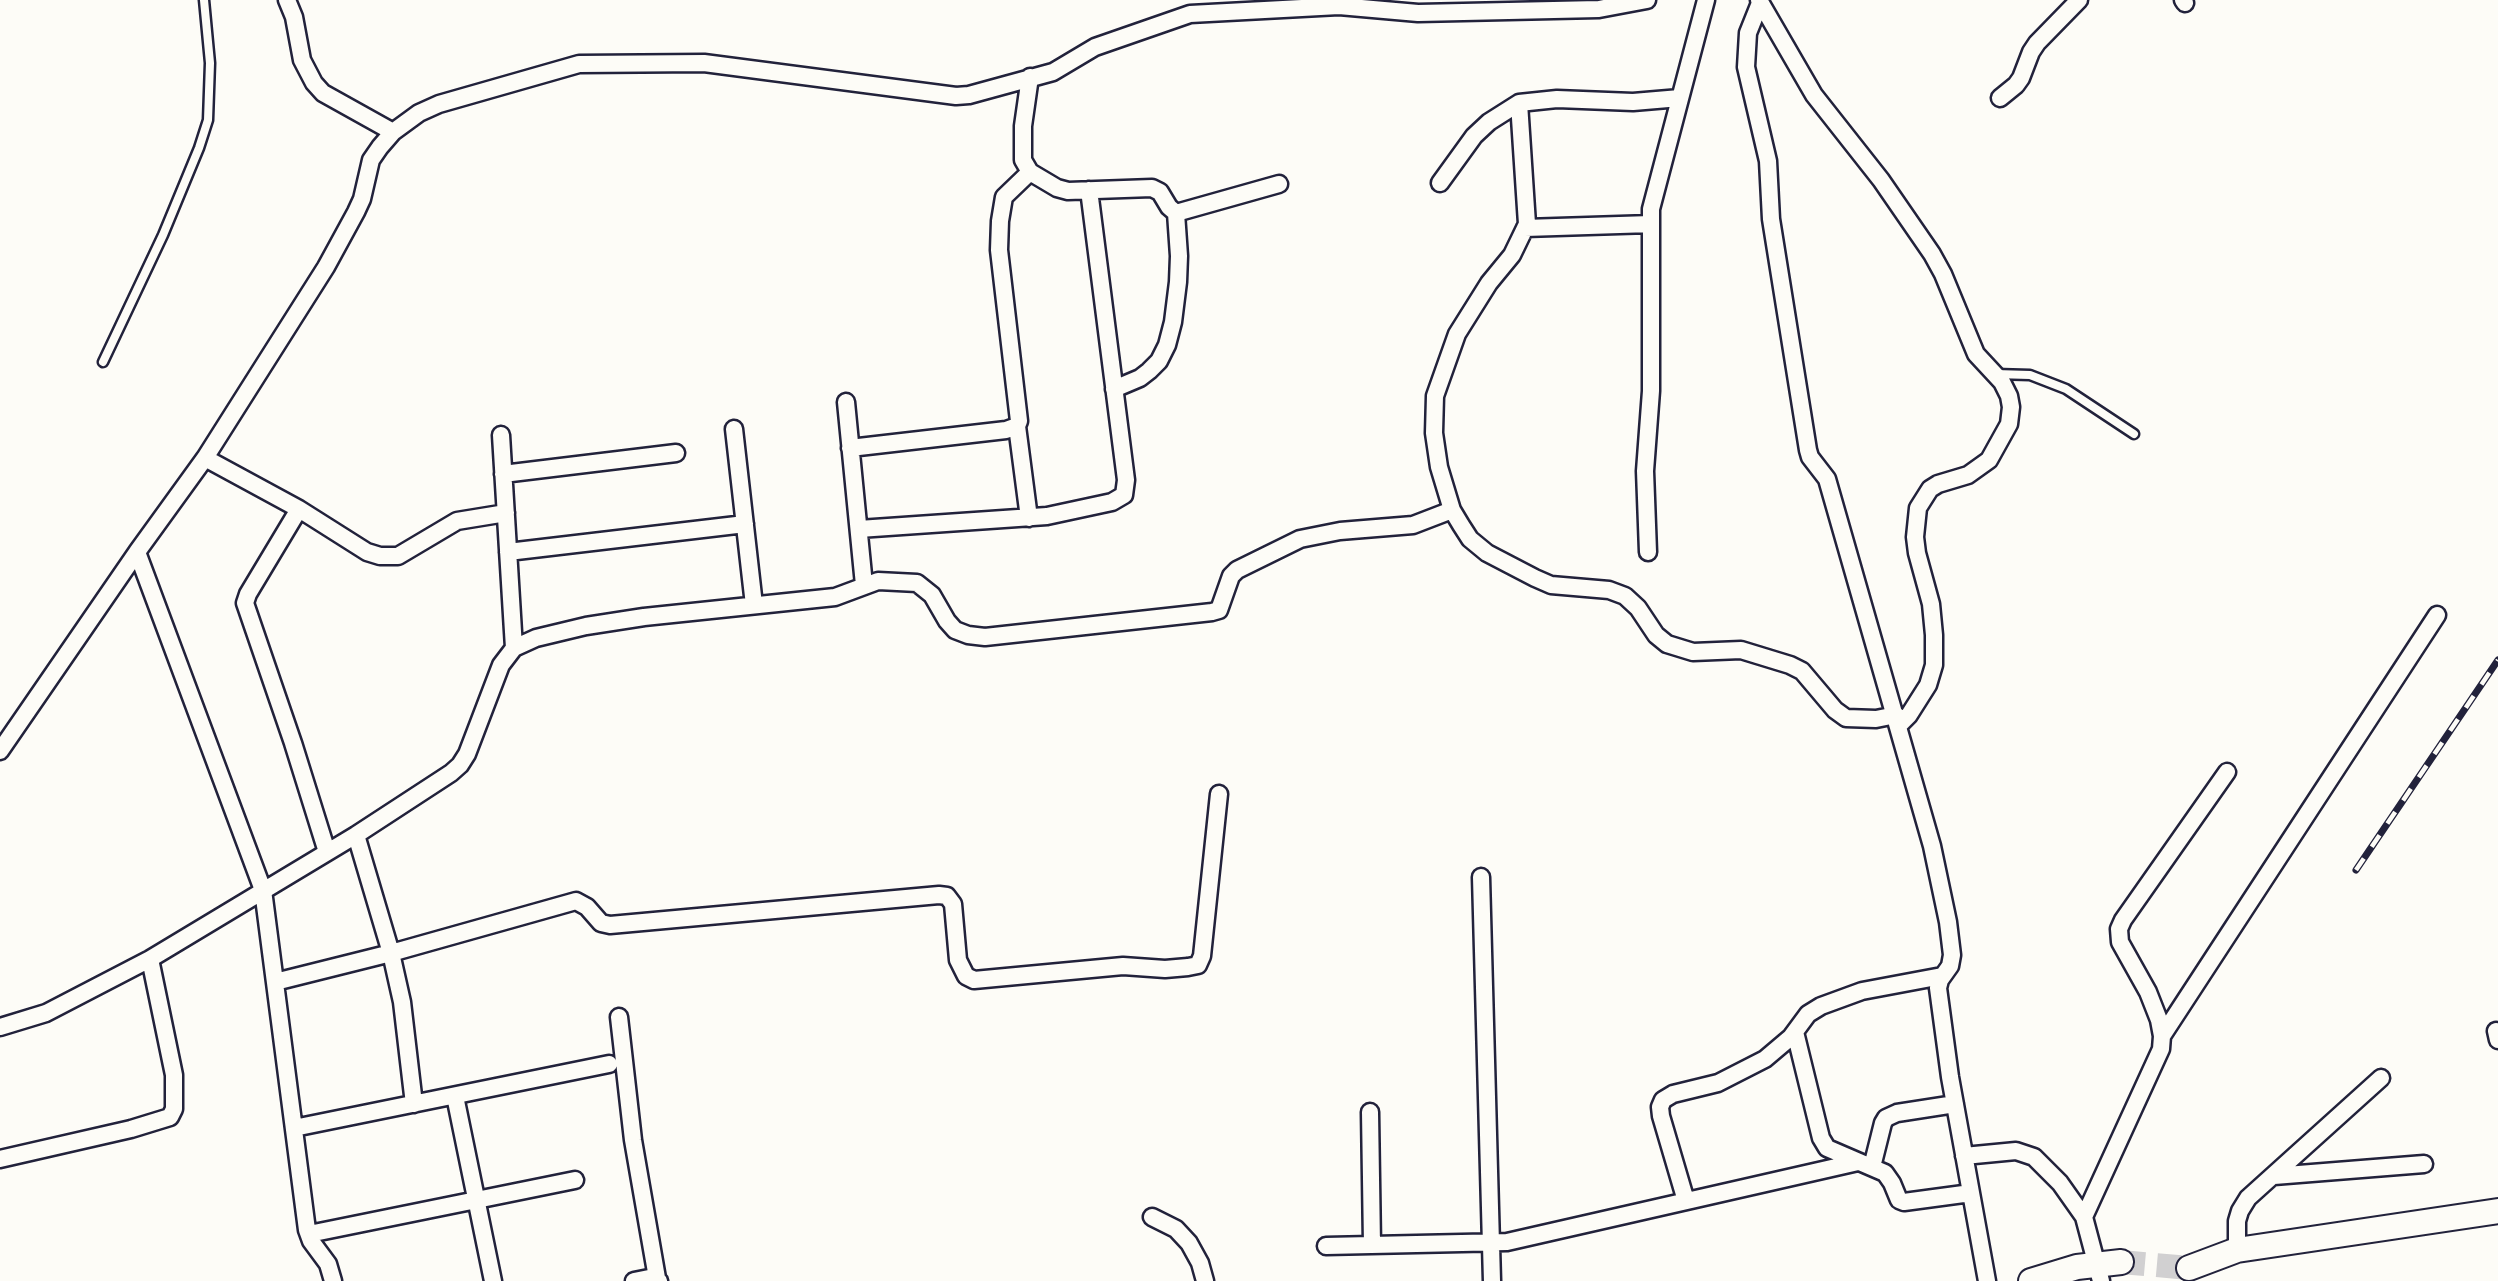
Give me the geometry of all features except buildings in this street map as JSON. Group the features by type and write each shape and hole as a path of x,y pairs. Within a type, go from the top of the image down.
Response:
{"street":[{"path":"287,0 294,17 302,60 314,83 323,93 393,132"},
{"path":"0,751 137,552 205,458 326,267 362,199 371,160 393,132 419,113 439,104 579,64 704,63 945,95 969,95 1053,72 1095,47 1190,14 1339,6 1418,13 1599,9 1647,0"},
{"path":"1648,552 1645,471 1652,366 1652,202 1706,0"},
{"path":"2000,98 2021,78 2031,52 2037,44 2079,0"},
{"path":"1519,103 1527,210 1525,228 1512,255 1489,283 1457,334 1435,396 1434,433 1439,467 1452,510 1470,539 1487,553 1551,585 1609,590 1625,597 1638,608 1656,635 1667,644 1693,652 1741,650 1790,665 1802,671 1835,710 1846,718 1898,720 1909,715 1928,686 1934,664 1934,635 1930,604 1915,537 1917,508 1930,489 1978,470 1997,448 2009,424 2011,407 2009,396 1976,354 1943,274 1932,254 1881,180 1814,95 1760,1"},
{"path":"1760,1 1748,33 1746,68 1768,161 1771,219 1808,450 1810,457 1827,478 1898,720 1932,846 1948,922 1951,961 1938,988 1955,1104 1987,1281"},
{"path":"1030,77 1022,149 1023,160 1030,172 1057,188 1068,191 1152,188 1160,192 1169,207 1176,213 1178,282 1173,322 1167,345 1159,361 1149,371 1140,378 1114,389"},
{"path":"1440,183 1474,136 1489,122 1519,103 1557,99 1633,102 1680,98"},
{"path":"1029,518 999,250 1004,196 1030,172"},
{"path":"1176,213 1279,184"},
{"path":"859,529 1054,515 1112,502 1124,495 1126,480 1089,190"},
{"path":"1525,228 1651,224"},
{"path":"846,402 864,585"},
{"path":"850,448 1006,430 1017,426"},
{"path":"734,429 754,605"},
{"path":"501,435 514,648"},
{"path":"503,474 676,453"},
{"path":"205,458 299,509 367,552 380,556 398,556 457,521 506,513"},
{"path":"299,509 248,594 245,603 293,743 327,852"},
{"path":"0,1027 46,1013 150,959 356,835 460,765 473,741 501,665 514,648 536,638 586,626 644,617 835,597 878,581 917,583 932,596 947,621 956,630 968,635 985,637 1212,612 1219,610 1231,576 1237,570 1300,539 1340,531 1413,525 1452,510"},
{"path":"508,552 745,524"},
{"path":"137,552 263,890 309,1234 328,1264 333,1281"},
{"path":"2162,1036 2437,615"},
{"path":"2084,1217 2161,1049 2162,1036 2148,992 2120,942 2119,929 2123,920 2227,772"},
{"path":"275,982 392,953 576,901 587,907 601,923 610,925 939,895 947,896 953,904 958,960 966,976 974,980 1123,966 1165,969 1188,967 1198,965 1202,956 1219,794"},
{"path":"356,835 392,953 404,1014 414,1104"},
{"path":"1481,877 1492,1281"},
{"path":"0,1159 131,1130 170,1117 174,1109 176,1094 174,1075 150,959"},
{"path":"1686,1201 1661,1116 1660,1107 1663,1100 1673,1094 1718,1083 1766,1059 1780,1049 1809,1014 1821,1006 1862,991 1942,976"},
{"path":"619,1017 633,1140 658,1280"},
{"path":"1796,1032 1823,1144 1827,1148 1889,1177 1899,1200 1904,1202 1971,1193"},
{"path":"294,1128 609,1064"},
{"path":"2237,1250 2236,1232 2240,1211 2248,1198 2380,1078"},
{"path":"455,1096 493,1281"},
{"path":"1865,1165 1886,1118 1897,1113 1955,1104"},
{"path":"1370,1112 1372,1245"},
{"path":"1964,1156 2016,1151 2034,1157 2060,1183 2084,1217 2107,1268 2077,1267 2031,1281"},
{"path":"2274,1176 2424,1164"},
{"path":"1326,1246 1507,1242 1686,1201 1865,1165"},
{"path":"309,1234 575,1180"},
{"path":"2194,1271 2237,1250 2498,1211"},
{"path":"1152,1217 1176,1229 1189,1243 1200,1263 1205,1281"},
{"path":"634,1281 654,1277 658,1280"}],"lane":[{"path":"103,362 163,235 200,148 208,120 210,63 204,0"},
{"path":"1994,374 2030,375 2066,389 2134,434"}],"tunnel":[{"path":"2121,1262 2189,1268"}],"railway":[{"path":"2356,870 2498,660"}]}
